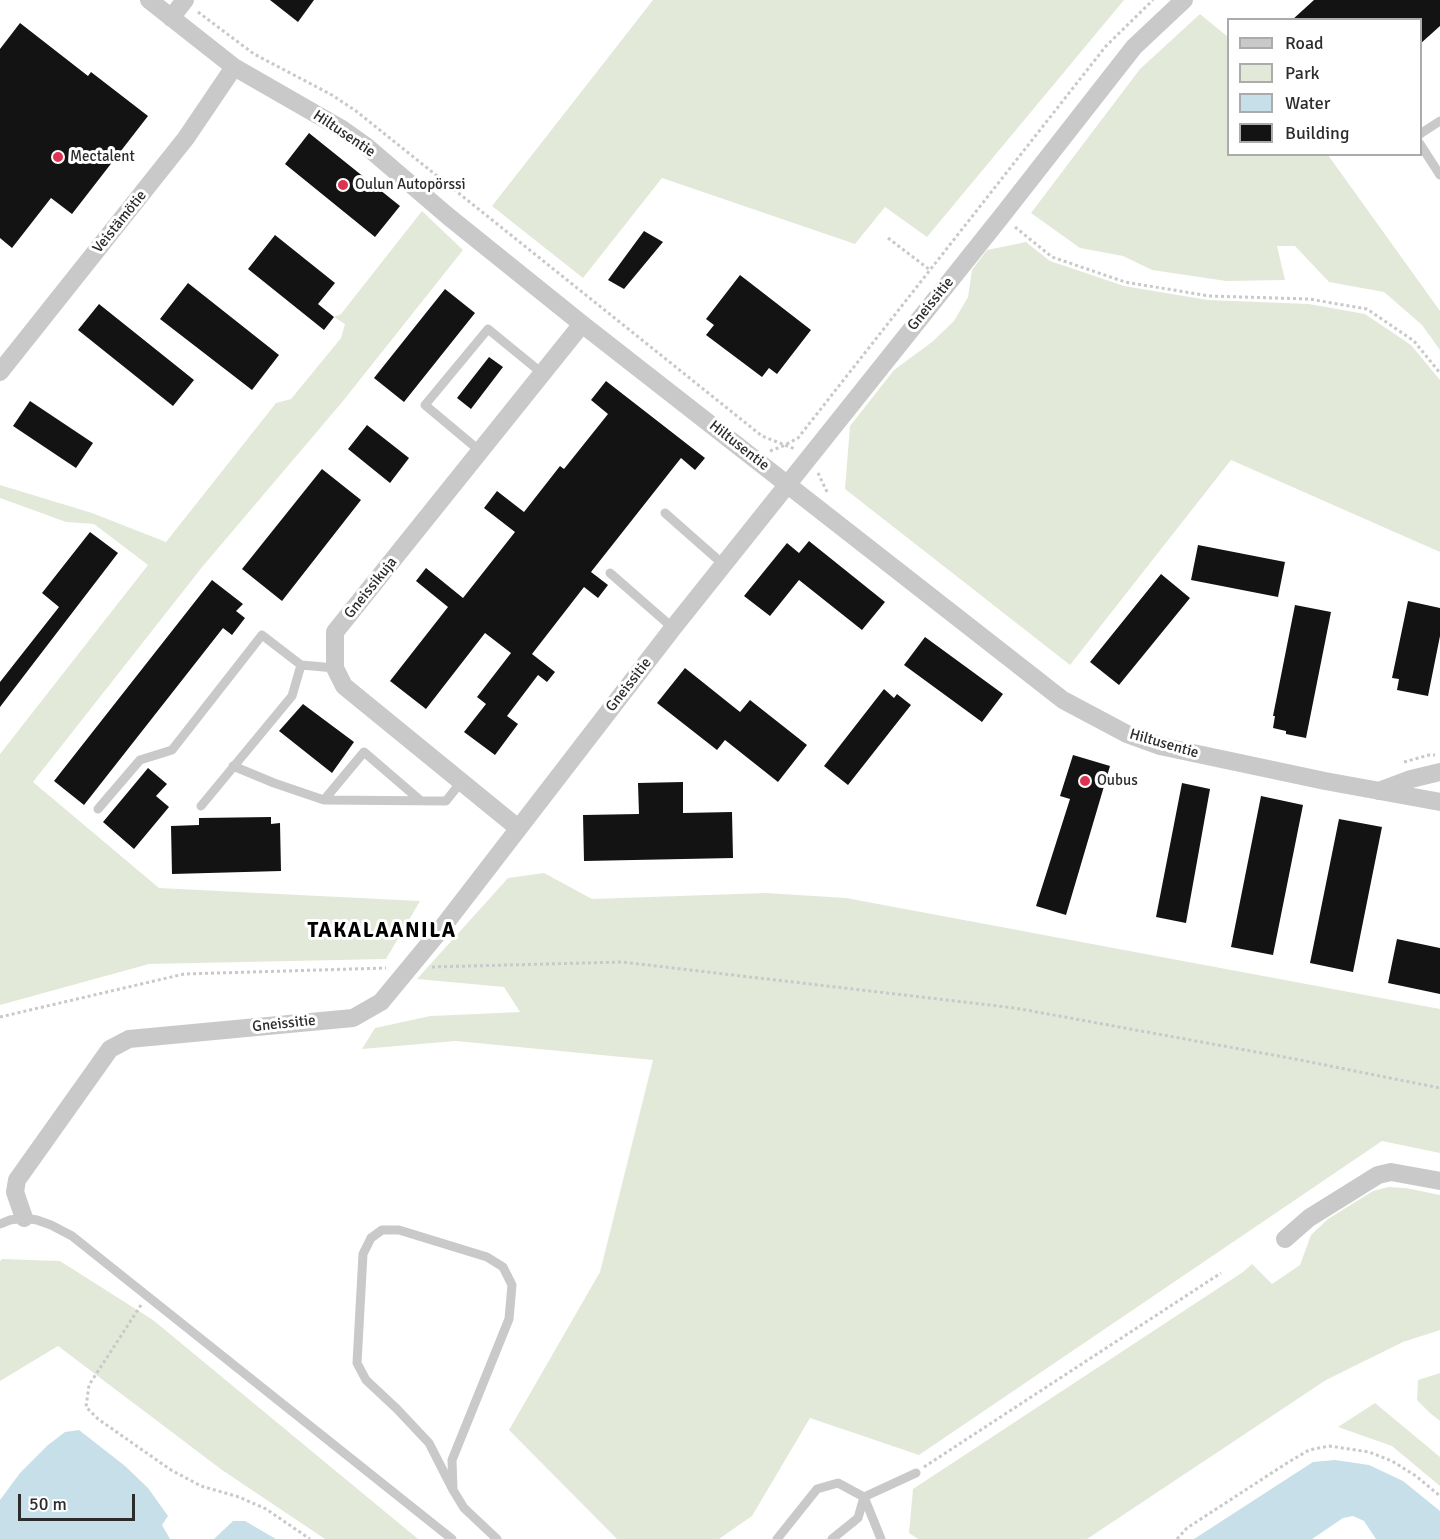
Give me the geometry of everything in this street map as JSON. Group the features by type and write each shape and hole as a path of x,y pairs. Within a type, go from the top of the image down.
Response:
{"street":[{"name":"Hiltusentie","path":"149,0 234,68 342,129 366,146 449,217 582,324 1063,700 1126,734 1160,746 1378,792 1440,802"},
{"name":"Gneissitie","path":"24,1218 15,1192 16,1180 110,1049 129,1039 353,1018 381,1002 438,933 674,627 1134,47 1184,0"},
{"path":"171,18 185,1"},
{"name":"Veistämötie","path":"0,372 186,138 234,68"},
{"name":"Gneissikuja","path":"335,668 335,632 582,324"},
{"path":"335,668 344,686 518,828"},
{"path":"1378,792 1411,778 1440,772"},
{"path":"1285,1239 1310,1218 1378,1175 1391,1172 1440,1181"}],"lane":[{"path":"1422,133 1440,121"},
{"path":"1422,147 1440,175"},
{"path":"480,451 425,405 488,329 543,374"},
{"path":"665,513 724,565"},
{"path":"609,573 674,627"},
{"path":"98,809 140,760 172,750 262,635 301,665 335,668"},
{"path":"201,806 292,696 301,665"},
{"path":"324,800 364,752 421,801"},
{"path":"233,766 324,800 446,801 461,782"},
{"path":"0,1224 24,1218 37,1220 72,1236 452,1539"},
{"path":"453,1490 452,1460 509,1319 512,1285 504,1267 487,1257 399,1230 382,1230 370,1238 363,1254 357,1363 366,1380 429,1443 453,1490 464,1508 497,1539"},
{"path":"832,1539 858,1518 864,1497 916,1473"},
{"path":"777,1539 818,1489 838,1483 864,1497 881,1539"}],"path":[{"path":"761,463 772,449 798,438 1106,46 1153,0"},
{"path":"185,1 254,54 332,95 356,111 762,436 796,450 814,465 829,496"},
{"path":"983,201 1052,257 1125,282 1209,296 1309,299 1367,309 1414,342 1440,373"},
{"path":"888,238 930,270"},
{"path":"1403,763 1429,755 1440,755"},
{"path":"460,966 622,963 1015,1008 1440,1088"},
{"path":"0,1017 184,974 346,969"},
{"path":"916,1473 1221,1273"},
{"path":"147,1296 89,1385 86,1407 98,1419 171,1470 201,1486 239,1497 266,1509 310,1539"},
{"path":"1177,1539 1187,1528 1287,1463 1309,1450 1329,1446 1369,1452 1392,1461 1416,1476 1440,1496"}],"green space":[{"path":"653,0 1124,0 927,237 885,207 855,244 662,178 583,278 492,206"},
{"path":"1200,14 1227,36 1227,156 1329,156 1440,311 1440,350 1422,325 1384,292 1329,282 1295,246 1277,246 1285,280 1226,281 1152,270 1123,256 1080,248 1031,213 1140,69"},
{"path":"422,211 463,250 343,401 203,566 33,782 159,888 420,901 386,959 149,964 0,1005 0,754 148,565 94,524 66,522 0,498 0,485 92,513 166,542 276,403 291,399 341,338 345,324 334,317 341,314"},
{"path":"1026,242 1050,261 1124,286 1208,300 1309,304 1365,314 1411,345 1440,380 1440,552 1231,460 1070,665 845,489 850,426 894,370 932,342 954,321 968,297 972,270 987,250"},
{"path":"544,873 592,899 766,893 846,898 1440,1009 1440,1153 1382,1141 919,1455 810,1418 752,1516 719,1539 617,1539 509,1430 600,1272 653,1060 456,1041 362,1049 375,1028 430,1016 520,1012 504,987 417,979 508,878"},
{"path":"1388,1187 1440,1195 1440,1330 1403,1342 1326,1380 1087,1539 918,1539 909,1533 913,1489 1252,1264 1272,1284 1300,1265 1311,1235 1328,1219 1373,1191"},
{"path":"2,1259 60,1261 153,1320 418,1539 325,1539 222,1470 58,1346 0,1381 0,1261"},
{"path":"1440,1373 1440,1421 1417,1400 1418,1380"},
{"path":"1375,1403 1440,1457 1440,1486 1392,1446 1338,1427"}],"water":[{"path":"79,1430 125,1466 148,1488 168,1516 162,1525 170,1539 0,1539 0,1500 20,1473 48,1445 65,1432"},
{"path":"1335,1460 1369,1465 1403,1481 1440,1511 1440,1539 1376,1539 1364,1521 1353,1516 1343,1518 1312,1539 1194,1539 1313,1462"},
{"path":"233,1521 245,1521 276,1539 214,1539"}],"building":[{"path":"270,0 314,0 298,22"},
{"path":"1314,0 1440,0 1440,26 1422,42 1422,18 1294,18"},
{"name":"Mectalent","path":"20,23 88,76 91,72 148,116 72,214 51,198 12,248 0,238 0,49"},
{"name":"Oulun Autopörssi","path":"309,133 400,206 375,237 285,164"},
{"path":"644,231 663,242 624,289 608,280"},
{"path":"275,235 335,283 318,304 334,317 324,330 248,269"},
{"path":"740,275 811,330 777,374 769,368 762,377 706,335 714,325 706,319"},
{"path":"188,283 279,355 252,390 160,319"},
{"path":"445,289 475,313 404,402 374,378"},
{"path":"99,304 194,380 173,406 78,330"},
{"path":"489,357 503,367 471,409 457,398"},
{"path":"606,381 705,458 695,470 681,458 591,572 608,585 598,598 584,587 532,654 555,672 547,682 538,675 507,716 518,724 495,755 464,732 486,704 477,697 511,653 485,633 426,709 390,681 448,607 416,581 426,568 463,598 515,532 484,508 497,491 524,512 560,466 564,469 608,414 591,400"},
{"path":"30,401 93,443 76,468 13,426"},
{"path":"367,425 409,458 390,483 348,449"},
{"path":"322,469 361,500 282,601 242,569"},
{"path":"90,532 118,553 0,707 0,682 59,607 42,593"},
{"path":"809,541 885,602 862,630 799,580 770,616 744,596 787,543 799,553"},
{"path":"1198,545 1285,562 1278,597 1191,580"},
{"path":"1161,574 1190,598 1119,685 1090,662"},
{"path":"212,580 243,604 236,611 245,618 232,635 223,628 84,805 54,781"},
{"path":"1408,601 1440,608 1440,636 1428,696 1397,690 1399,679 1392,678"},
{"path":"1295,605 1331,612 1306,738 1286,734 1286,731 1273,728 1275,716 1273,716"},
{"path":"925,637 1003,694 982,722 904,665"},
{"path":"685,668 740,712 750,700 807,745 778,782 725,740 717,750 657,703"},
{"path":"884,689 894,698 897,694 911,705 848,785 824,766"},
{"path":"303,704 354,742 332,773 279,731"},
{"path":"1073,755 1110,766 1066,915 1036,906 1070,799 1060,796"},
{"path":"148,768 167,784 156,796 169,807 134,849 103,822"},
{"path":"683,782 683,813 732,812 733,858 584,861 583,815 639,814 638,783"},
{"path":"1182,783 1210,789 1186,923 1156,917"},
{"path":"1261,796 1303,805 1273,955 1231,947"},
{"path":"271,817 271,824 280,823 281,871 172,874 171,826 199,825 199,818"},
{"path":"1339,819 1382,827 1353,972 1310,963"},
{"path":"1397,939 1440,948 1440,994 1388,983"}],"place":[{"name":"Mectalent","path":"58,157"},
{"name":"Oulun Autopörssi","path":"343,185"},
{"name":"Oubus","path":"1085,781"}],"district":[{"name":"TAKALAANILA","path":"382,931"}]}
